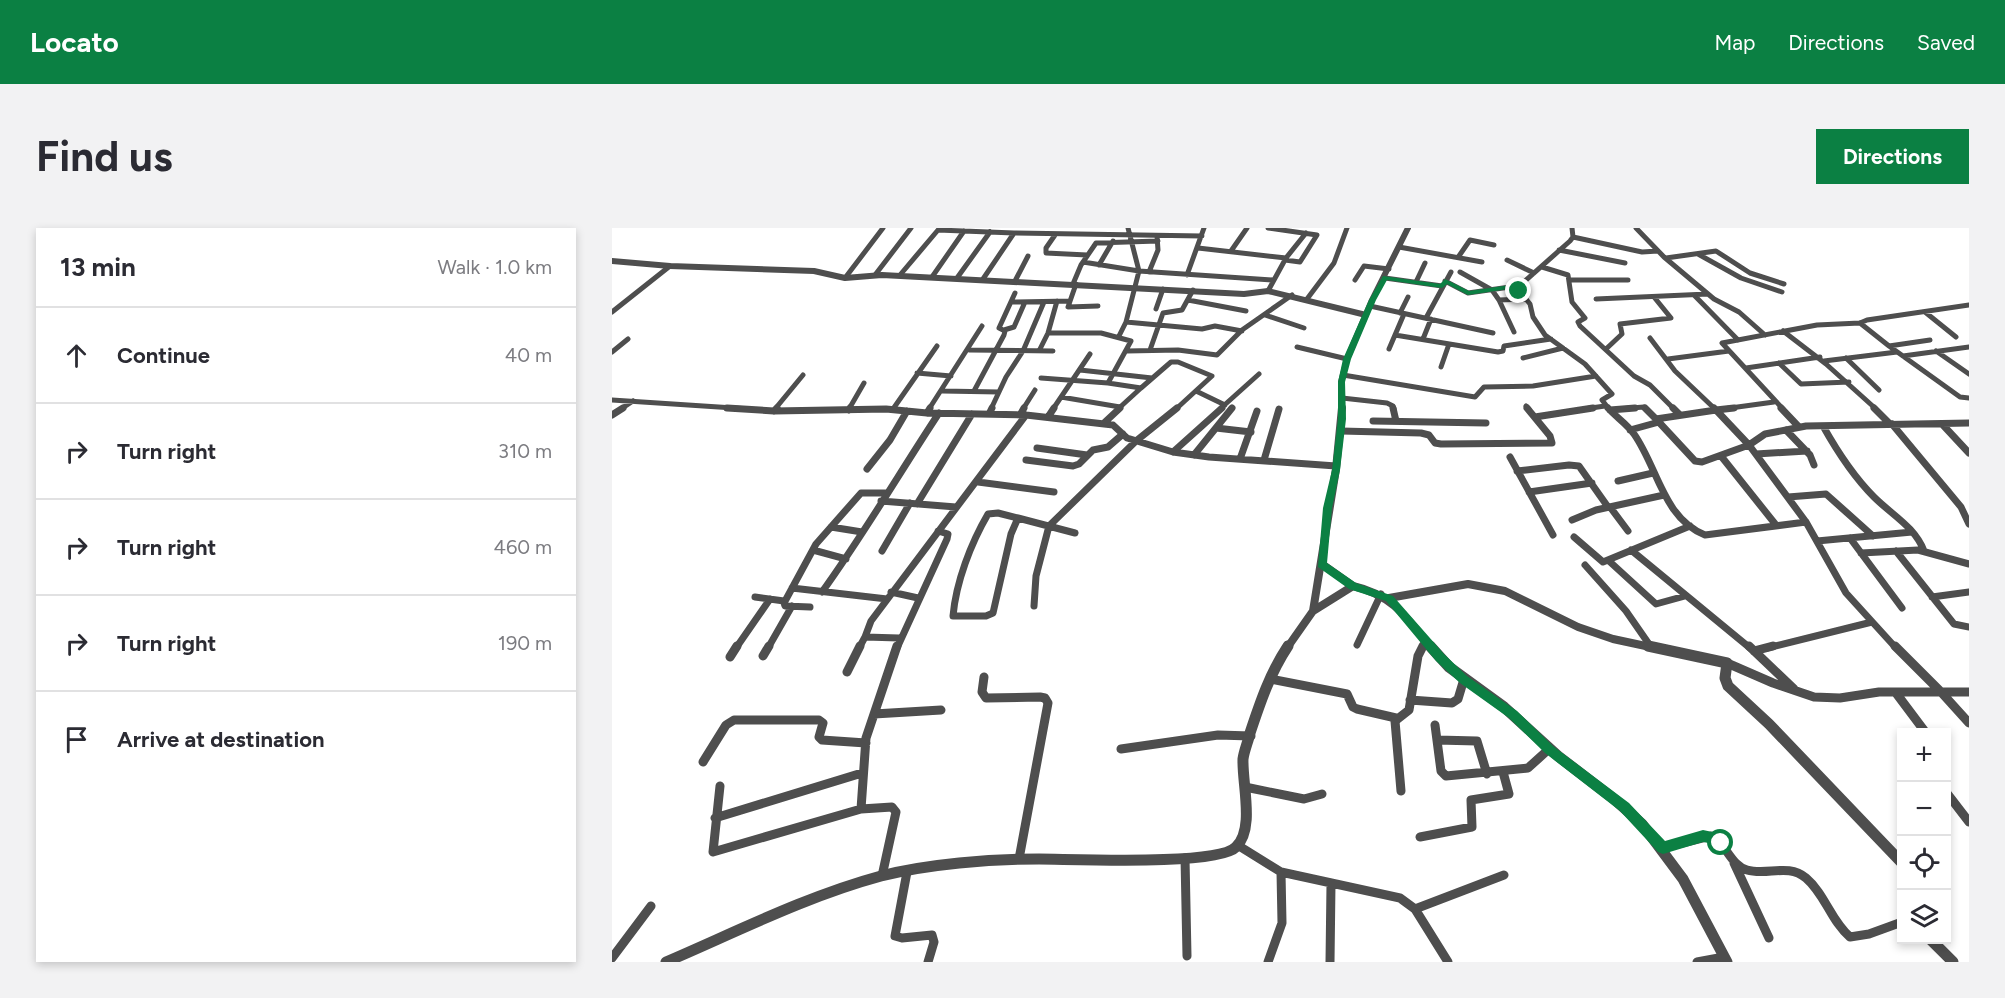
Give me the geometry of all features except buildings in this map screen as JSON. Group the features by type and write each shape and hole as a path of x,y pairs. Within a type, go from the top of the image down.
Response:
{"street":[{"path":"845,278 884,228"},
{"path":"875,275 911,228"},
{"path":"1119,336 1126,322 1139,271 1128,228"},
{"path":"1187,275 1204,228"},
{"path":"1231,251 1247,228"},
{"path":"1268,228 1316,235"},
{"path":"1198,248 1300,262 1316,238 1317,228"},
{"path":"1307,299 1334,263 1347,228"},
{"path":"1313,611 1341,432 1343,375 1347,359 1366,315 1408,228"},
{"path":"1572,228 1573,237"},
{"path":"1636,228 1658,251 1708,294 1739,312 1765,335"},
{"path":"900,276 933,234 942,229 1019,231 1055,235 1130,235 1157,238"},
{"path":"932,277 968,230"},
{"path":"957,278 995,231"},
{"path":"983,279 1019,231"},
{"path":"1268,291 1286,259 1306,233"},
{"path":"1055,235 1046,248 1046,252 1087,255"},
{"path":"1098,306 1068,306 1083,262 1096,243 1202,236"},
{"path":"1385,278 1444,284 1468,293 1517,286 1542,267 1573,237"},
{"path":"1573,237 1642,252 1658,251"},
{"path":"1149,272 1158,250 1157,238"},
{"path":"1459,256 1470,240 1494,245"},
{"path":"1099,265 1113,242"},
{"path":"1399,247 1459,256 1482,262"},
{"path":"1559,250 1625,263"},
{"path":"1666,258 1716,251 1750,273 1784,284"},
{"path":"1698,254 1741,278 1782,292"},
{"path":"1015,281 1028,256"},
{"path":"1506,260 1534,273"},
{"path":"612,261 670,266 814,271 845,278 875,275 1243,294 1268,291 1292,295 1366,315"},
{"path":"1083,262 1149,272 1273,280"},
{"path":"1416,282 1425,263"},
{"path":"612,312 670,266"},
{"path":"1355,280 1364,266 1389,269"},
{"path":"1542,267 1569,276 1572,302 1585,318 1579,323 1634,376 1650,384 1680,415"},
{"path":"1423,339 1429,319 1451,272"},
{"path":"1460,272 1492,290 1514,332"},
{"path":"1233,309 1251,278"},
{"path":"1569,280 1628,280"},
{"path":"1517,286 1526,299 1535,321 1551,339 1596,376 1612,394 1602,400 1630,430 1644,451 1664,495 1690,526 1705,535 1806,522"},
{"path":"1156,309 1163,289"},
{"path":"1150,350 1164,312 1182,310 1193,290"},
{"path":"1015,292 999,328 1004,330 1014,327 1025,302"},
{"path":"1596,299 1708,294"},
{"path":"1128,351 1203,352 1216,355 1242,331 1292,295"},
{"path":"1694,295 1738,340"},
{"path":"1389,349 1408,297"},
{"path":"1606,349 1622,334 1620,324 1671,318 1654,297"},
{"path":"1499,300 1526,299"},
{"path":"1188,300 1246,311"},
{"path":"1039,351 1048,333 1057,301"},
{"path":"1011,302 1069,301"},
{"path":"989,414 1023,351 1044,302"},
{"path":"1799,427 1722,343 1817,325 1860,323 1867,320 1969,305"},
{"path":"1370,306 1493,333"},
{"path":"1925,312 1956,337"},
{"path":"1265,315 1304,328"},
{"path":"1126,322 1202,329 1218,326 1242,331"},
{"path":"1860,323 1900,355 1960,397 1969,398"},
{"path":"927,413 969,350 982,326"},
{"path":"974,391 998,351 1004,330"},
{"path":"1783,331 1849,382 1891,424 1961,507 1969,524"},
{"path":"1048,333 1099,333 1119,336 1131,341 1128,351 1108,383"},
{"path":"1395,335 1498,352 1503,351 1504,346 1551,339"},
{"path":"1650,338 1675,371 1716,410 1756,454 1806,522 1846,593 1969,723"},
{"path":"612,352 628,339"},
{"path":"1889,346 1930,340"},
{"path":"1441,366 1449,344"},
{"path":"893,409 937,346"},
{"path":"1746,368 1822,359 1900,355 1969,346"},
{"path":"1298,347 1347,359"},
{"path":"1523,358 1563,348"},
{"path":"969,350 1053,351"},
{"path":"1668,359 1706,352 1729,351"},
{"path":"1936,351 1969,374"},
{"path":"1048,417 1090,354"},
{"path":"1846,358 1880,390"},
{"path":"1034,606 1036,576 1049,526 1136,441 1212,376 1178,362 1169,363 1104,423"},
{"path":"1779,363 1801,384 1849,382"},
{"path":"1080,370 1152,378"},
{"path":"917,373 951,376"},
{"path":"1173,452 1228,407 1259,374"},
{"path":"774,411 803,375"},
{"path":"1343,375 1475,397 1485,387 1533,386 1596,376"},
{"path":"1041,378 1142,388"},
{"path":"849,410 864,383"},
{"path":"847,672 872,621 956,507 978,482 1023,415 1035,390"},
{"path":"942,391 999,392"},
{"path":"1196,392 1228,407"},
{"path":"1061,398 1120,407"},
{"path":"1342,398 1387,403 1393,406 1396,421"},
{"path":"612,399 774,411 893,409 927,413 1048,417 1113,425 1136,441 1173,452 1336,466"},
{"path":"612,414 633,401"},
{"path":"1630,430 1680,415 1774,402"},
{"path":"1341,432 1421,433 1429,435 1435,443 1441,444 1552,443 1550,436 1526,406"},
{"path":"1194,454 1216,428 1228,407"},
{"path":"1535,417 1608,408 1644,407 1695,461 1702,462 1749,445 1765,434 1799,427 1969,423"},
{"path":"1264,460 1279,410"},
{"path":"867,469 890,440 907,411"},
{"path":"1240,459 1257,411"},
{"path":"822,592 846,559 939,413"},
{"path":"882,550 972,414"},
{"path":"1373,421 1486,423"},
{"path":"1942,424 1969,453"},
{"path":"1822,426 1869,492 1920,539 1924,551"},
{"path":"1216,428 1251,432"},
{"path":"1786,430 1807,451 1814,465"},
{"path":"1026,460 1073,466 1098,447 1108,447 1123,434"},
{"path":"1038,448 1087,455"},
{"path":"1756,454 1807,451"},
{"path":"1721,456 1776,525"},
{"path":"1510,457 1553,535"},
{"path":"1517,471 1576,465 1582,469 1628,531"},
{"path":"1618,481 1653,473"},
{"path":"978,482 1054,492"},
{"path":"1529,492 1592,483"},
{"path":"784,601 813,550 861,493 886,493"},
{"path":"1788,497 1826,494 1874,536"},
{"path":"1572,520 1609,507 1664,495"},
{"path":"881,501 956,507"},
{"path":"1018,518 1011,534 993,613 986,616 953,616 964,574 985,517 993,512 1018,518 1075,533"},
{"path":"1574,537 1600,561 1609,561 1690,526"},
{"path":"831,527 862,532"},
{"path":"861,808 866,743 874,714 899,638 947,539 948,534 938,531"},
{"path":"1817,541 1912,532"},
{"path":"1850,538 1902,608"},
{"path":"813,550 846,559"},
{"path":"1631,550 1754,651 1795,690"},
{"path":"1896,551 1954,624 1969,627"},
{"path":"1861,554 1924,551 1969,564"},
{"path":"1609,561 1656,604 1686,596"},
{"path":"1322,564 1353,586 1385,596 1406,615 1425,641 1464,679 1513,714 1549,749 1624,807 1663,848 1696,901 1725,959 1696,962"},
{"path":"1585,565 1626,611 1651,647"},
{"path":"1385,596 1468,584 1504,591 1535,604 1578,627 1651,647 1727,663 1773,683 1814,697 1840,698 1879,692 1969,692"},
{"path":"666,962 680,958 810,900 882,876 969,862 1019,859 1185,858 1219,856 1234,850 1243,840 1245,787 1243,758 1262,696 1282,655 1313,611 1353,586"},
{"path":"792,588 918,598"},
{"path":"1932,597 1969,592"},
{"path":"1356,645 1385,596"},
{"path":"755,597 784,601"},
{"path":"730,657 770,599"},
{"path":"784,601 785,606 810,607"},
{"path":"763,656 792,606"},
{"path":"1754,651 1872,622"},
{"path":"865,637 899,638"},
{"path":"1270,679 1347,694 1357,709 1396,718 1409,710 1418,656 1425,641"},
{"path":"1727,663 1725,678 1728,686 1784,740 1897,858"},
{"path":"984,677 982,692 986,698 1040,697 1045,698 1048,703 1019,859"},
{"path":"1410,700 1452,703 1458,699 1464,679"},
{"path":"1896,693 1923,728"},
{"path":"874,714 941,710"},
{"path":"1396,718 1401,791"},
{"path":"704,762 726,726 734,720 819,720 823,723 819,737 822,740 866,743"},
{"path":"1435,725 1443,775 1451,777 1528,768 1549,749"},
{"path":"1121,749 1218,735 1251,736"},
{"path":"1437,740 1478,741 1487,774"},
{"path":"1420,837 1472,827 1471,800 1509,794 1503,772"},
{"path":"715,818 862,773"},
{"path":"720,786 711,849 716,852 861,808 892,807 895,810 882,876"},
{"path":"1245,787 1304,799 1322,794"},
{"path":"1951,797 1967,817"},
{"path":"1663,848 1712,836 1717,838 1739,866 1745,869 1785,869 1803,875 1836,923 1850,937 1869,934 1897,924"},
{"path":"1239,846 1281,872 1400,898 1415,909 1448,962"},
{"path":"1185,858 1187,956"},
{"path":"1733,859 1769,938"},
{"path":"907,872 895,936 902,938 932,935 934,942 928,962"},
{"path":"1268,962 1282,923 1281,872"},
{"path":"1415,909 1504,875"},
{"path":"1330,962 1331,884"},
{"path":"612,958 651,906"},
{"path":"1936,944 1953,962"}],"route":[{"path":"1519,291 1517,286 1468,293 1445,281 1442,286 1385,278 1372,300 1347,359 1341,382 1342,419 1322,564 1353,586 1359,586 1389,598 1406,615 1425,641 1464,679 1513,714 1549,749 1624,807 1663,848 1703,836 1712,836 1721,843"}]}
